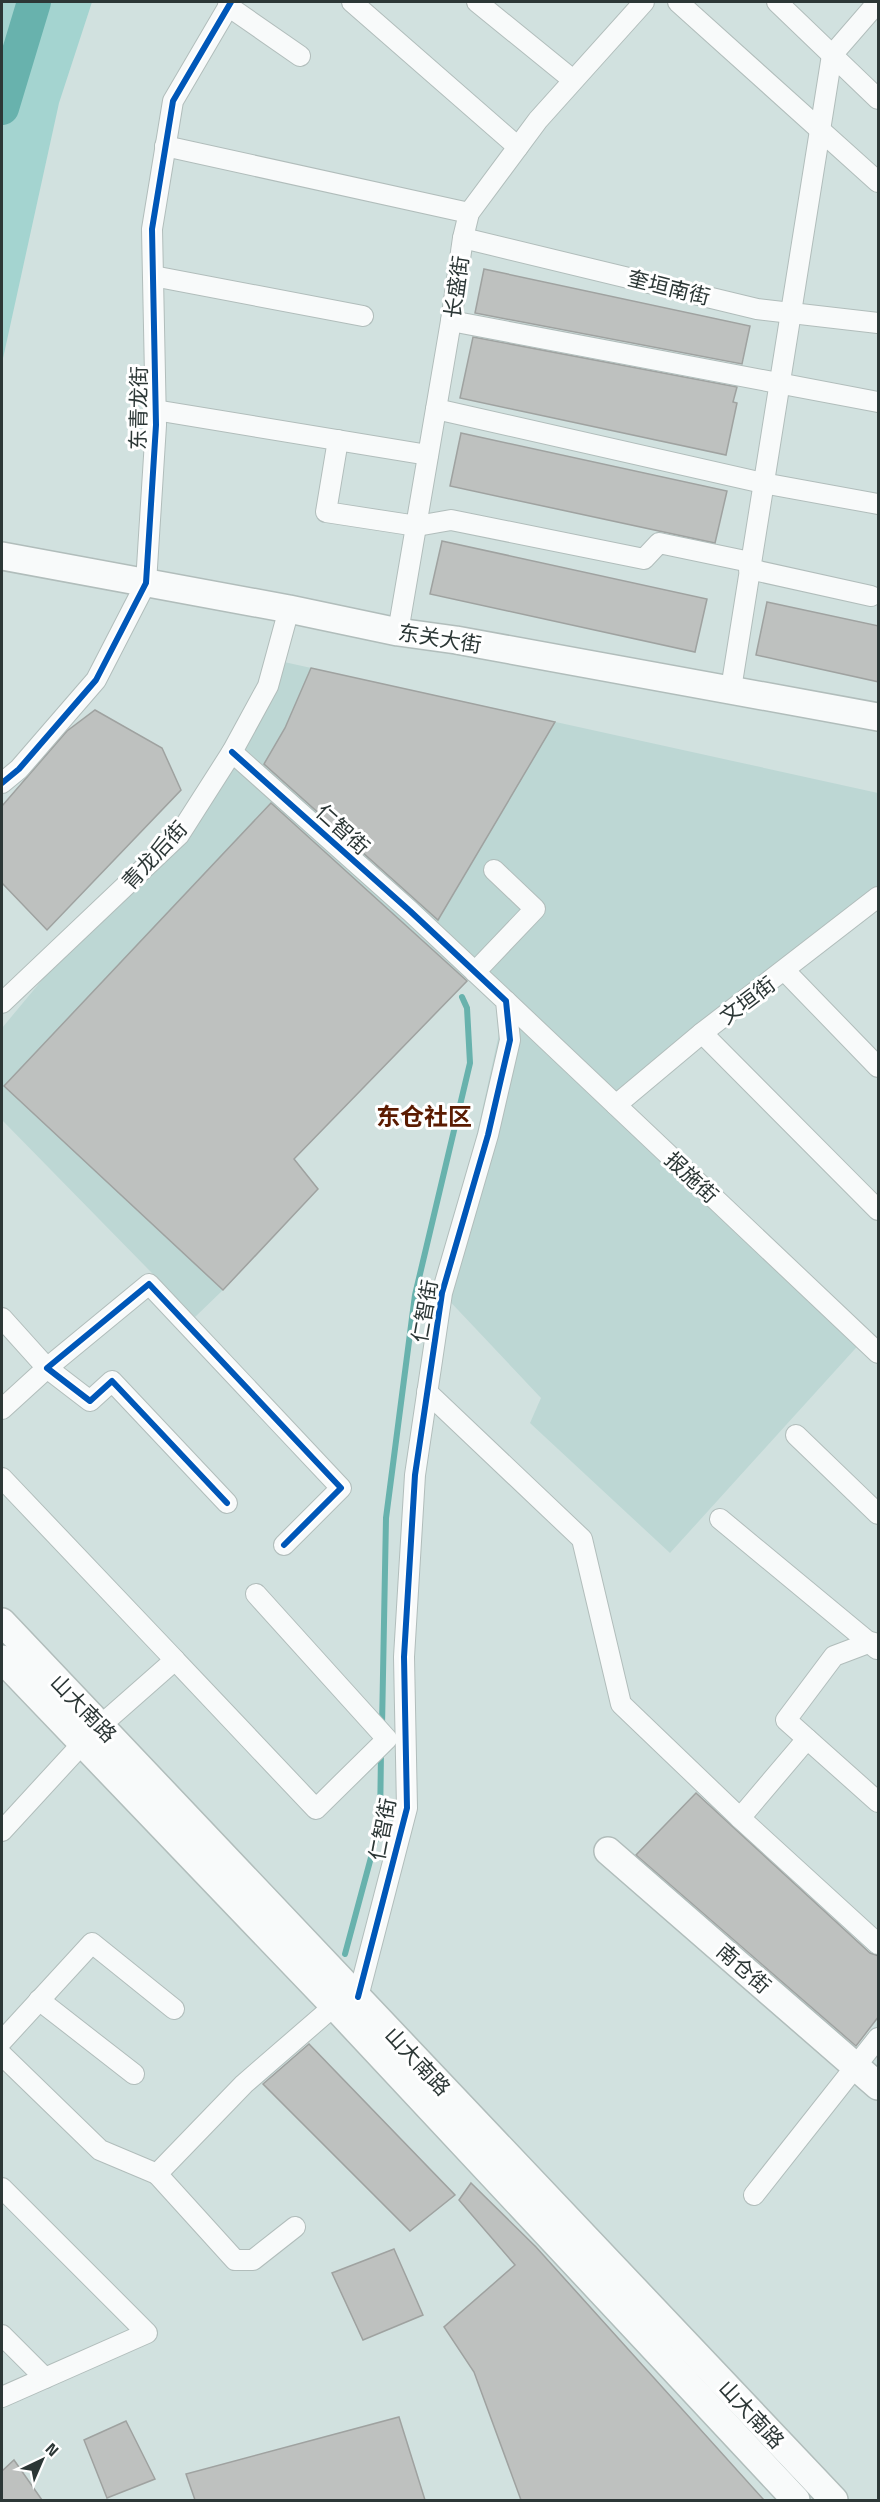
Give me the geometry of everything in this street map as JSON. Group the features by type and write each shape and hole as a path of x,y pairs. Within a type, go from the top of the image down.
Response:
{"main road":[{"name":"东关大街","path":"2,556 289,609 398,632 456,640 879,717"},
{"name":"山大南路","path":"2,1622 91,1735 346,2001 834,2500"},
{"name":"山大南路","path":"2,1659 91,1735"},
{"name":"南仓街","path":"608,1851 879,2086"},
{"name":"山大南路","path":"346,2001 796,2500"}],"street":[{"path":"352,2 518,147"},
{"path":"477,2 573,80"},
{"path":"678,2 879,182"},
{"path":"777,2 879,99"},
{"path":"731,690 832,55 878,2"},
{"path":"230,4 300,56"},
{"name":"东青龙街","path":"2,783 19,768 96,680 146,583 156,410 152,229 173,102 230,4"},
{"name":"长盛街","path":"398,632 463,238 470,213 537,120 635,5"},
{"path":"165,146 470,213"},
{"name":"奎垣南街","path":"463,238 757,309 879,323"},
{"path":"153,276 363,316"},
{"path":"451,321 879,402"},
{"path":"436,409 763,483 879,504"},
{"path":"156,410 428,455"},
{"path":"338,440 326,512 417,526 451,520 645,559 659,543 871,596"},
{"name":"青龙后街","path":"2,1003 179,835 232,752 268,686 289,609"},
{"name":"仁智街","path":"232,752 506,1001 510,1040 488,1135 442,1293 427,1392 416,1475 404,1657 407,1808 346,2001"},
{"path":"475,972 535,909 494,870"},
{"name":"文垣街","path":"616,1105 702,1034 879,897"},
{"path":"785,970 879,1067"},
{"name":"报施街","path":"506,1001 879,1353"},
{"path":"702,1034 879,1210"},
{"path":"2,1409 47,1368 149,1284 341,1488 284,1545"},
{"path":"2,1318 47,1368 90,1401 112,1381 227,1503"},
{"path":"427,1392 582,1539 621,1704 740,1818 879,1944"},
{"path":"796,1436 879,1514"},
{"path":"2,1478 316,1809 387,1739 256,1594"},
{"path":"720,1519 876,1645"},
{"path":"876,1645 834,1656 786,1720 879,1802"},
{"path":"6,1818 91,1735 175,1660"},
{"path":"740,1818 807,1739"},
{"path":"2,2041 92,1942 174,2009"},
{"path":"39,2000 134,2074"},
{"path":"157,2174 244,2084 346,2001"},
{"path":"754,2195 879,2038"},
{"path":"2,2055 100,2150 157,2174 236,2260 253,2259 295,2227"},
{"path":"2,2188 147,2332 2,2397"},
{"path":"2,2335 45,2378"}],"shaded area":[{"path":"2,2 92,2 59,103 2,363"},
{"path":"275,660 878,793 878,897 616,1105 864,1339 670,1553 530,1423 541,1398 442,1293 506,1002 475,972 294,1159 318,1189 195,1317 2,1120 2,1028 232,752"}],"building":[{"path":"484,269 750,326 742,364 475,313"},
{"path":"473,337 737,387 733,402 737,403 726,455 460,398"},
{"path":"461,433 727,491 715,543 450,486"},
{"path":"442,541 707,599 695,652 430,594"},
{"path":"767,602 879,626 879,682 756,655"},
{"path":"311,668 555,722 438,920 264,764 285,728"},
{"path":"95,710 162,748 181,790 47,930 2,883 2,806 67,731"},
{"path":"271,803 467,981 294,1159 318,1189 223,1290 4,1086"},
{"path":"696,1793 870,1953 879,1956 879,2016 856,2046 636,1855"},
{"path":"309,2044 455,2195 410,2231 263,2084"},
{"path":"471,2183 536,2247 764,2500 521,2500 474,2372 444,2327 515,2265 459,2200"},
{"path":"394,2249 423,2315 363,2340 332,2273"},
{"path":"399,2417 425,2500 195,2500 186,2474"},
{"path":"126,2421 155,2479 107,2498 84,2440"},
{"path":"14,2460 42,2500 2,2500 2,2471"}],"waterway":[{"path":"2,108 34,2"},
{"path":"382,1727 386,1518 415,1295 470,1063 467,1008 462,997"},
{"path":"345,1954 380,1824 381,1752"}],"cycle path":[{"path":"2,783 19,769 96,680 146,583 156,425 152,229 173,101 231,2"},
{"path":"232,752 410,911 506,1001 510,1040 488,1135 442,1293 415,1475 404,1657 407,1808 358,1997"},
{"path":"227,1503 112,1381 90,1401 47,1368 149,1284 341,1488 284,1545"}],"district":[{"name":"东仓社区","path":"424,1116"}]}
